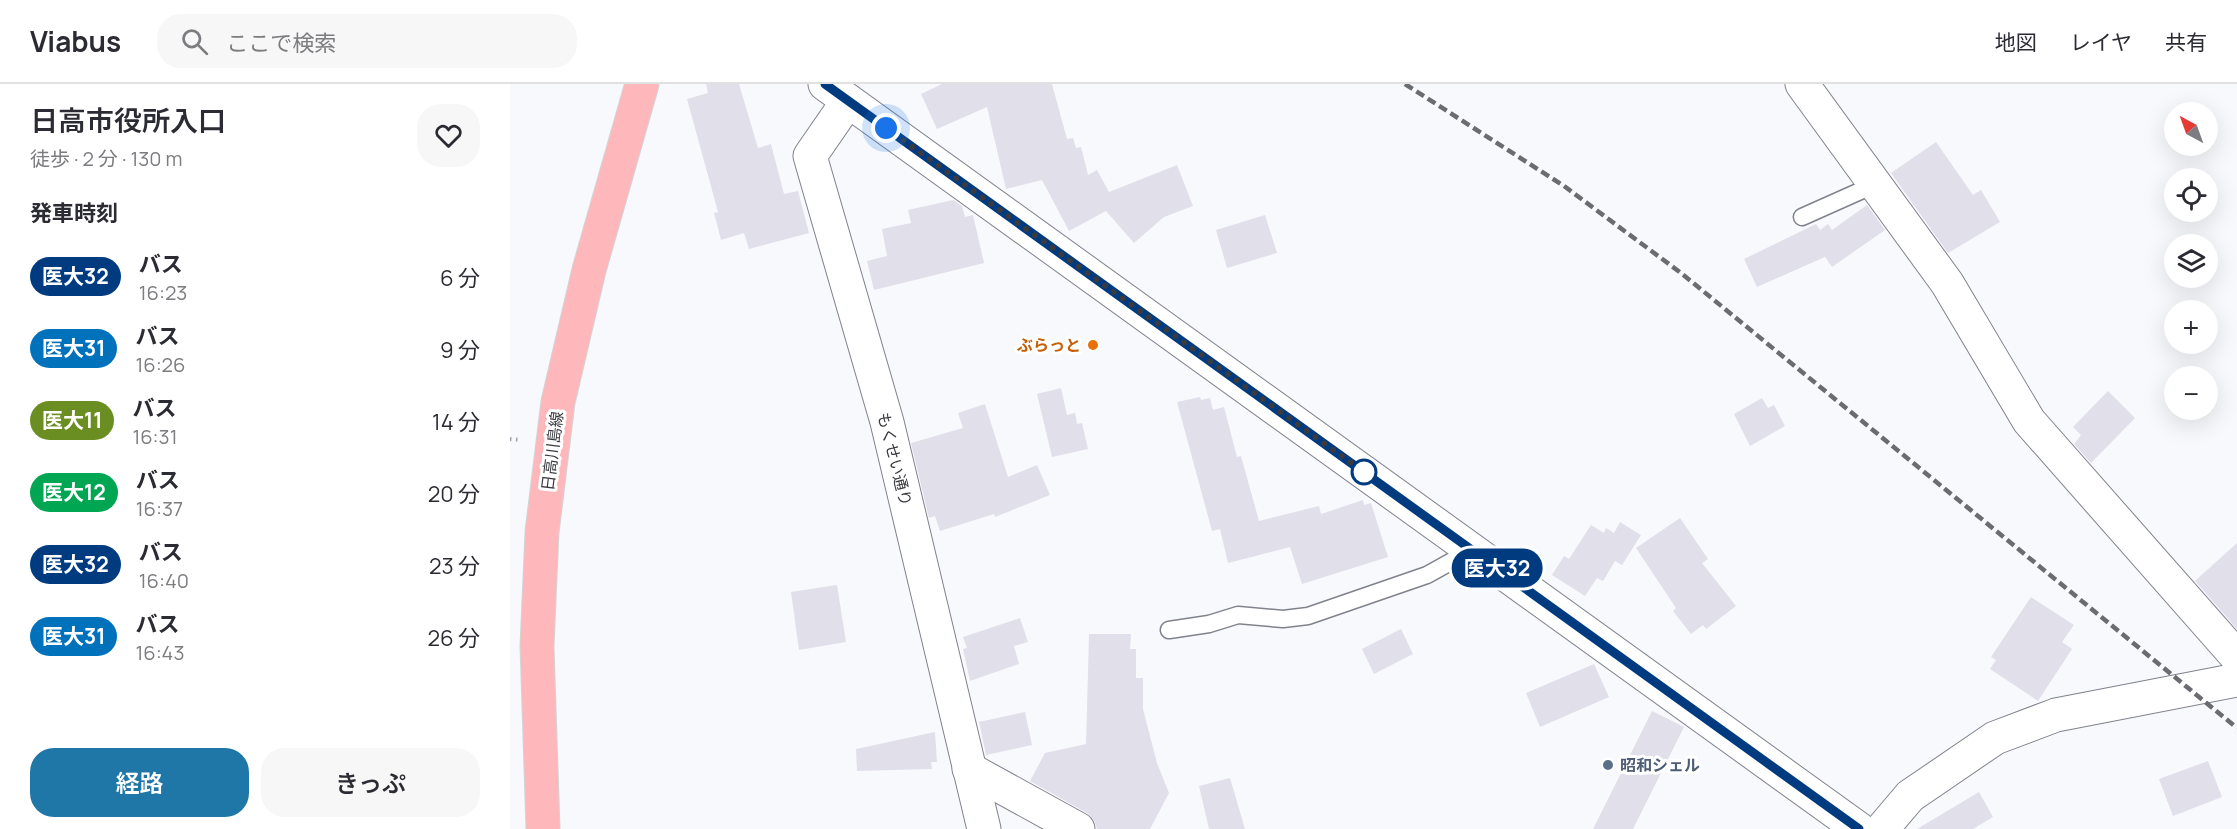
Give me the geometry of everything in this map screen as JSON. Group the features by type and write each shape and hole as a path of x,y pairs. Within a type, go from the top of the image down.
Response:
{"main road":[{"name":"日高川島線","path":"543,829 537,646 542,532 558,402 589,270 642,84"}],"street":[{"path":"1807,86 1947,283 2029,421 2237,657"},
{"path":"836,93 1859,829"},
{"name":"もくせい通り","path":"836,93 810,156 886,422 984,829"},
{"path":"1882,829 1910,795 1995,738 2056,715 2237,680"},
{"path":"969,769 1078,829"}],"lane":[{"path":"1802,217 1876,184"},
{"path":"1169,630 1209,624 1238,615 1283,619 1308,616 1428,575 1472,550"}],"building":[{"path":"706,84 739,84 758,148 771,144 784,194 798,191 809,233 749,249 744,233 721,240 714,213 718,212 687,99 708,93"},
{"path":"942,84 1052,84 1067,139 1073,138 1076,148 1081,147 1088,175 1097,170 1109,192 1177,165 1193,206 1164,217 1134,243 1106,211 1069,231 1042,180 1006,189 987,107 937,129 921,94"},
{"path":"1936,142 1973,195 1981,190 2000,222 1948,253 1891,173"},
{"path":"953,200 962,206 965,217 973,215 984,263 874,290 867,261 887,256 882,229 911,223 908,210"},
{"path":"1867,205 1885,230 1832,267 1825,257 1757,287 1744,259 1816,224 1820,230 1828,224 1832,230"},
{"path":"1265,215 1277,253 1227,268 1216,230"},
{"path":"1061,388 1067,415 1075,413 1077,424 1082,423 1088,449 1052,457 1037,394"},
{"path":"2108,391 2135,418 2091,463 2074,444 2081,435 2073,427"},
{"path":"1200,397 1201,400 1210,398 1213,410 1224,407 1237,457 1241,456 1259,521 1319,506 1321,514 1363,500 1364,505 1371,503 1388,557 1302,584 1290,547 1228,563 1220,529 1212,531 1177,402"},
{"path":"1762,398 1768,408 1774,405 1785,426 1750,446 1734,414"},
{"path":"985,404 1008,477 1037,465 1050,495 995,517 994,514 940,531 935,516 929,518 911,443 963,428 958,413"},
{"path":"1680,518 1708,559 1702,563 1736,606 1706,629 1703,625 1691,634 1673,611 1676,608 1636,548"},
{"path":"1620,522 1641,535 1622,565 1615,561 1603,581 1597,578 1585,596 1552,575 1564,556 1569,559 1591,525 1604,533 1606,528 1614,533"},
{"path":"2237,543 2237,629 2195,581"},
{"path":"837,585 846,642 799,650 791,592"},
{"path":"2031,597 2074,625 2062,642 2072,649 2038,701 1990,669 1996,660 1991,657"},
{"path":"1020,618 1028,642 1014,646 1019,664 970,681 963,649 967,648 963,637"},
{"path":"1401,629 1413,654 1374,674 1362,649"},
{"path":"1089,634 1131,634 1130,649 1136,649 1136,678 1143,678 1143,709 1157,763 1169,793 1150,829 1097,829 1094,820 1087,813 1030,781 1045,753 1086,744"},
{"path":"1594,664 1609,697 1540,727 1526,693"},
{"path":"1652,711 1684,727 1633,829 1593,829"},
{"path":"1025,712 1032,745 986,755 979,722"},
{"path":"935,732 937,762 931,762 932,769 857,771 856,749"},
{"path":"2208,761 2222,797 2173,816 2159,779"},
{"path":"1230,778 1245,829 1209,829 1199,786"},
{"path":"1979,792 1993,817 1973,829 1917,829"}],"railway":[{"path":"1405,84 1564,186 1681,273 2237,728"}],"bus line":[{"name":"医大32","path":"825,84 1859,829"}],"place":[{"name":"ぶらっと","path":"1093,345"},
{"name":"昭和シェル","path":"1608,765"}],"route":[{"path":"886,128 1364,472"}]}
